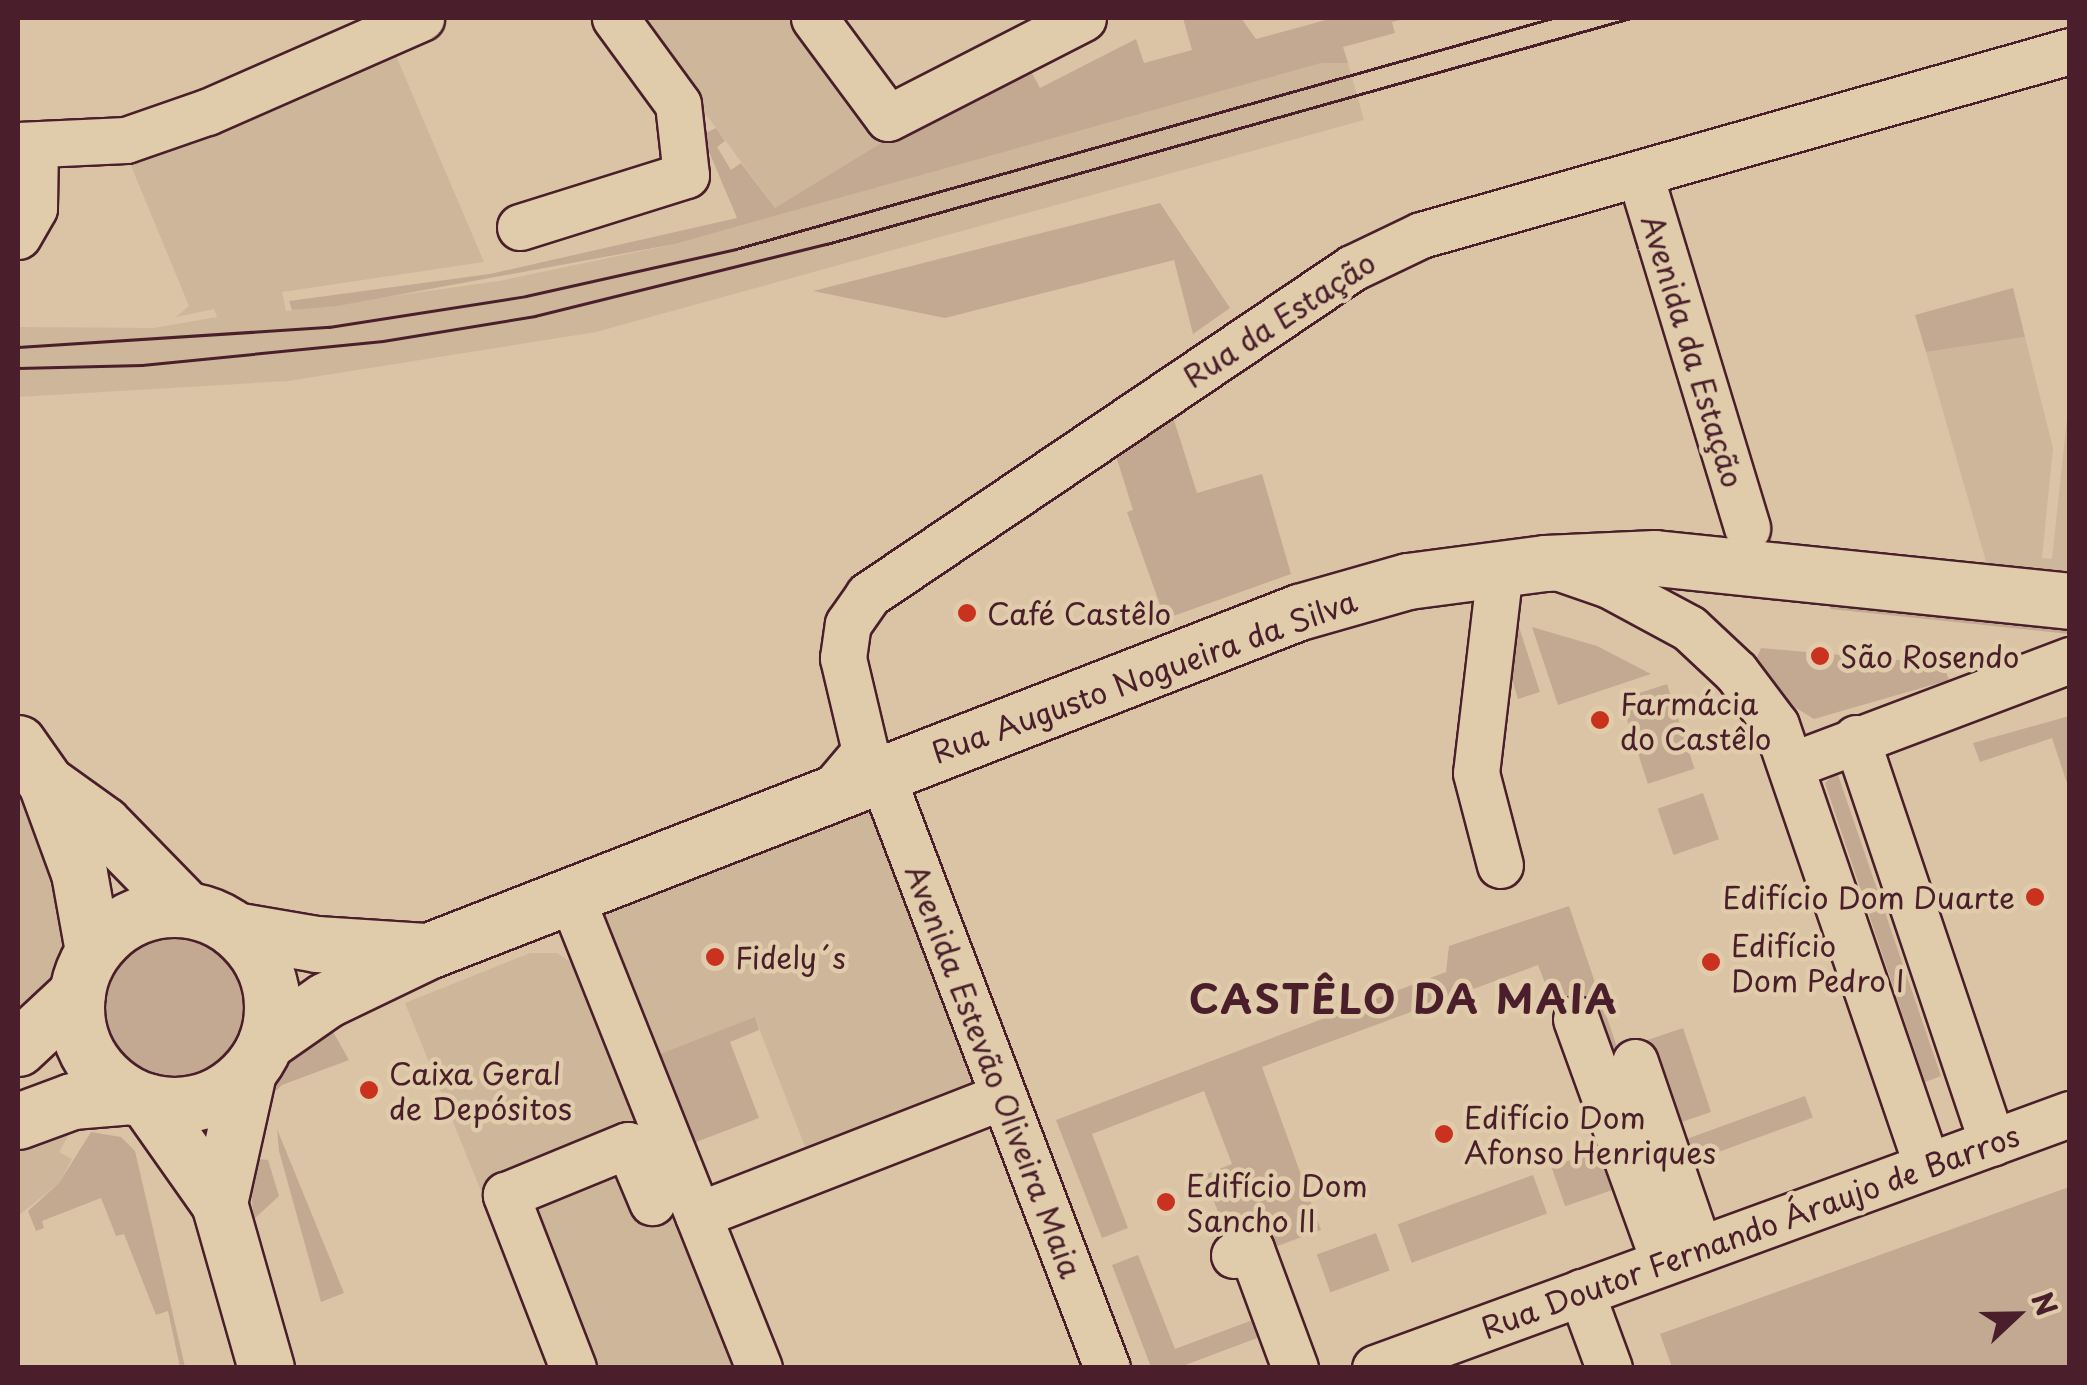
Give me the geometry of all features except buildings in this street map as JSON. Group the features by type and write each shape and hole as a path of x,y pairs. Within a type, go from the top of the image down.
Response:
{"main road":[{"name":"Rua Augusto Nogueira da Silva","path":"257,1057 326,1000 428,951 1300,612 1408,581 1522,566 1698,559 2070,601"},
{"path":"32,763 210,919 258,956 271,989 219,1203"},
{"path":"32,763 79,873 88,1054 140,1098 219,1203 266,1368"},
{"path":"18,1048 133,916 210,919"},
{"name":"Rua Augusto Nogueira da Silva","path":"210,919 317,944 428,951"},
{"path":"18,1122 82,1099 202,1101 257,1057"}],"street":[{"path":"18,236 34,208 26,146 126,140 356,30 421,18"},
{"path":"520,227 686,174 678,104 615,18"},
{"path":"814,18 888,118 1004,40 1083,18"},
{"name":"Rua da Estação","path":"827,796 865,751 843,658 848,624 868,596 1384,250 2070,51"},
{"name":"Avenida da Estação","path":"1640,175 1741,512"},
{"path":"1500,864 1476,773 1522,566 1608,585 1689,628 1736,672 1776,725 1927,1166"},
{"path":"1792,764 2070,660"},
{"path":"1856,738 1992,1143"},
{"name":"Avenida Estevão Oliveira Maia","path":"881,774 1107,1368"},
{"path":"571,896 758,1368"},
{"path":"1576,1019 1682,1256"},
{"path":"1635,1062 1682,1256"},
{"path":"698,1214 1003,1096"},
{"name":"Rua Doutor Fernando Áraujo de Barros","path":"1375,1368 2070,1114"},
{"path":"573,1368 506,1195 628,1145 652,1202"},
{"path":"1234,1255 1251,1249 1295,1368"},
{"path":"1581,1292 1609,1368"}],"shaded area":[{"path":"635,18 798,18 889,141 775,208"},
{"path":"1183,18 1241,18 1256,39 1333,18 1407,18 1392,22 1395,33 1343,47 1348,63 1321,63 675,244 337,306 292,310 289,301 490,274 737,218 702,135 716,128 725,141 717,147 731,170 741,163 775,208 955,98 962,108 1032,73 1040,88 1136,39 1144,63 1192,50"},
{"path":"388,37 484,262 282,292 286,311 499,281 675,244 1321,62 1348,63 1364,120 596,332 288,381 18,397 18,327 154,328 217,317 214,309 176,317 189,306 122,144"},
{"path":"1160,203 1230,308 1193,334 1174,260 945,318 813,291"},
{"path":"2013,288 2025,337 1926,352 1915,315"},
{"path":"2025,337 2053,448 2042,558 2052,559 2069,399 2069,595 1993,586 1926,352"},
{"path":"1173,417 1197,493 1262,474 1291,574 1165,619 1127,512 1133,510 1116,456"},
{"path":"1832,595 2069,620 2067,634 1831,609"},
{"path":"1519,627 1540,692 1518,699 1512,679 1501,682 1510,629"},
{"path":"1532,627 1597,646 1651,674 1558,705"},
{"path":"1761,648 1943,664 1949,680 1814,719 1783,700 1756,660"},
{"path":"1667,684 1695,769 1648,784 1620,699"},
{"path":"2069,716 2069,789 2052,738 1980,762 1973,743"},
{"path":"18,753 88,949 18,1040"},
{"path":"1837,772 1941,1076 1925,1082 1825,783"},
{"path":"879,780 997,1092 811,1162 755,1018 655,1056 576,899"},
{"path":"1703,793 1719,839 1674,855 1658,809"},
{"path":"1569,906 1618,1050 1683,1028 1711,1112 1670,1126 1623,1066 1561,1024 1538,965 1262,1067 1321,1230 1269,1249 1230,1244 1204,1175 1232,1164 1204,1091 1092,1134 1128,1228 1102,1238 1056,1120 1446,972 1449,946"},
{"path":"176,935 204,940 227,956 243,979 248,1007 243,1035 227,1058 204,1074 176,1079 148,1074 125,1058 109,1035 104,1007 109,979 125,956 148,940"},
{"path":"530,953 557,953 577,966 742,1367 552,1367 405,1003"},
{"path":"755,1017 759,1030 730,1042 759,1118 691,1144 655,1056"},
{"path":"326,1019 349,1060 282,1085 269,1097 267,1083 276,1070"},
{"path":"1805,1096 1813,1118 1684,1164 1676,1143"},
{"path":"75,1124 59,1152 72,1159 59,1183 18,1216 18,1146"},
{"path":"277,1129 344,1293 321,1302 279,1151"},
{"path":"91,1132 121,1137 135,1151 185,1367 180,1367 168,1311 156,1315 124,1234 116,1236 101,1198 42,1221 44,1228 36,1231 28,1211 59,1183"},
{"path":"1611,1146 1625,1186 1565,1206 1551,1167"},
{"path":"247,1158 268,1160 279,1196 254,1219"},
{"path":"1533,1175 1547,1214 1412,1263 1398,1224"},
{"path":"2069,1187 2069,1367 1672,1367 1660,1334"},
{"path":"1376,1233 1390,1271 1330,1292 1317,1255"},
{"path":"1138,1255 1175,1349 1258,1318 1265,1335 1180,1367 1151,1367 1112,1265"}],"tram line":[{"path":"18,347 329,327 526,296 736,249 1553,18"},
{"path":"18,368 142,365 383,341 535,316 827,244 1631,18"}],"place":[{"name":"Café Castêlo","path":"967,613"},
{"name":"São Rosendo","path":"1820,656"},
{"name":"Farmácia do Castêlo","path":"1600,720"},
{"name":"Edifício Dom Duarte","path":"2035,897"},
{"name":"Fidely´s","path":"715,957"},
{"name":"Edifício Dom Pedro I","path":"1711,962"},
{"name":"Caixa Geral de Depósitos","path":"369,1090"},
{"name":"Edifício Dom Afonso Henriques","path":"1444,1134"},
{"name":"Edifício Dom Sancho II","path":"1166,1202"}],"district":[{"name":"CASTÊLO DA MAIA","path":"1404,998"}]}
